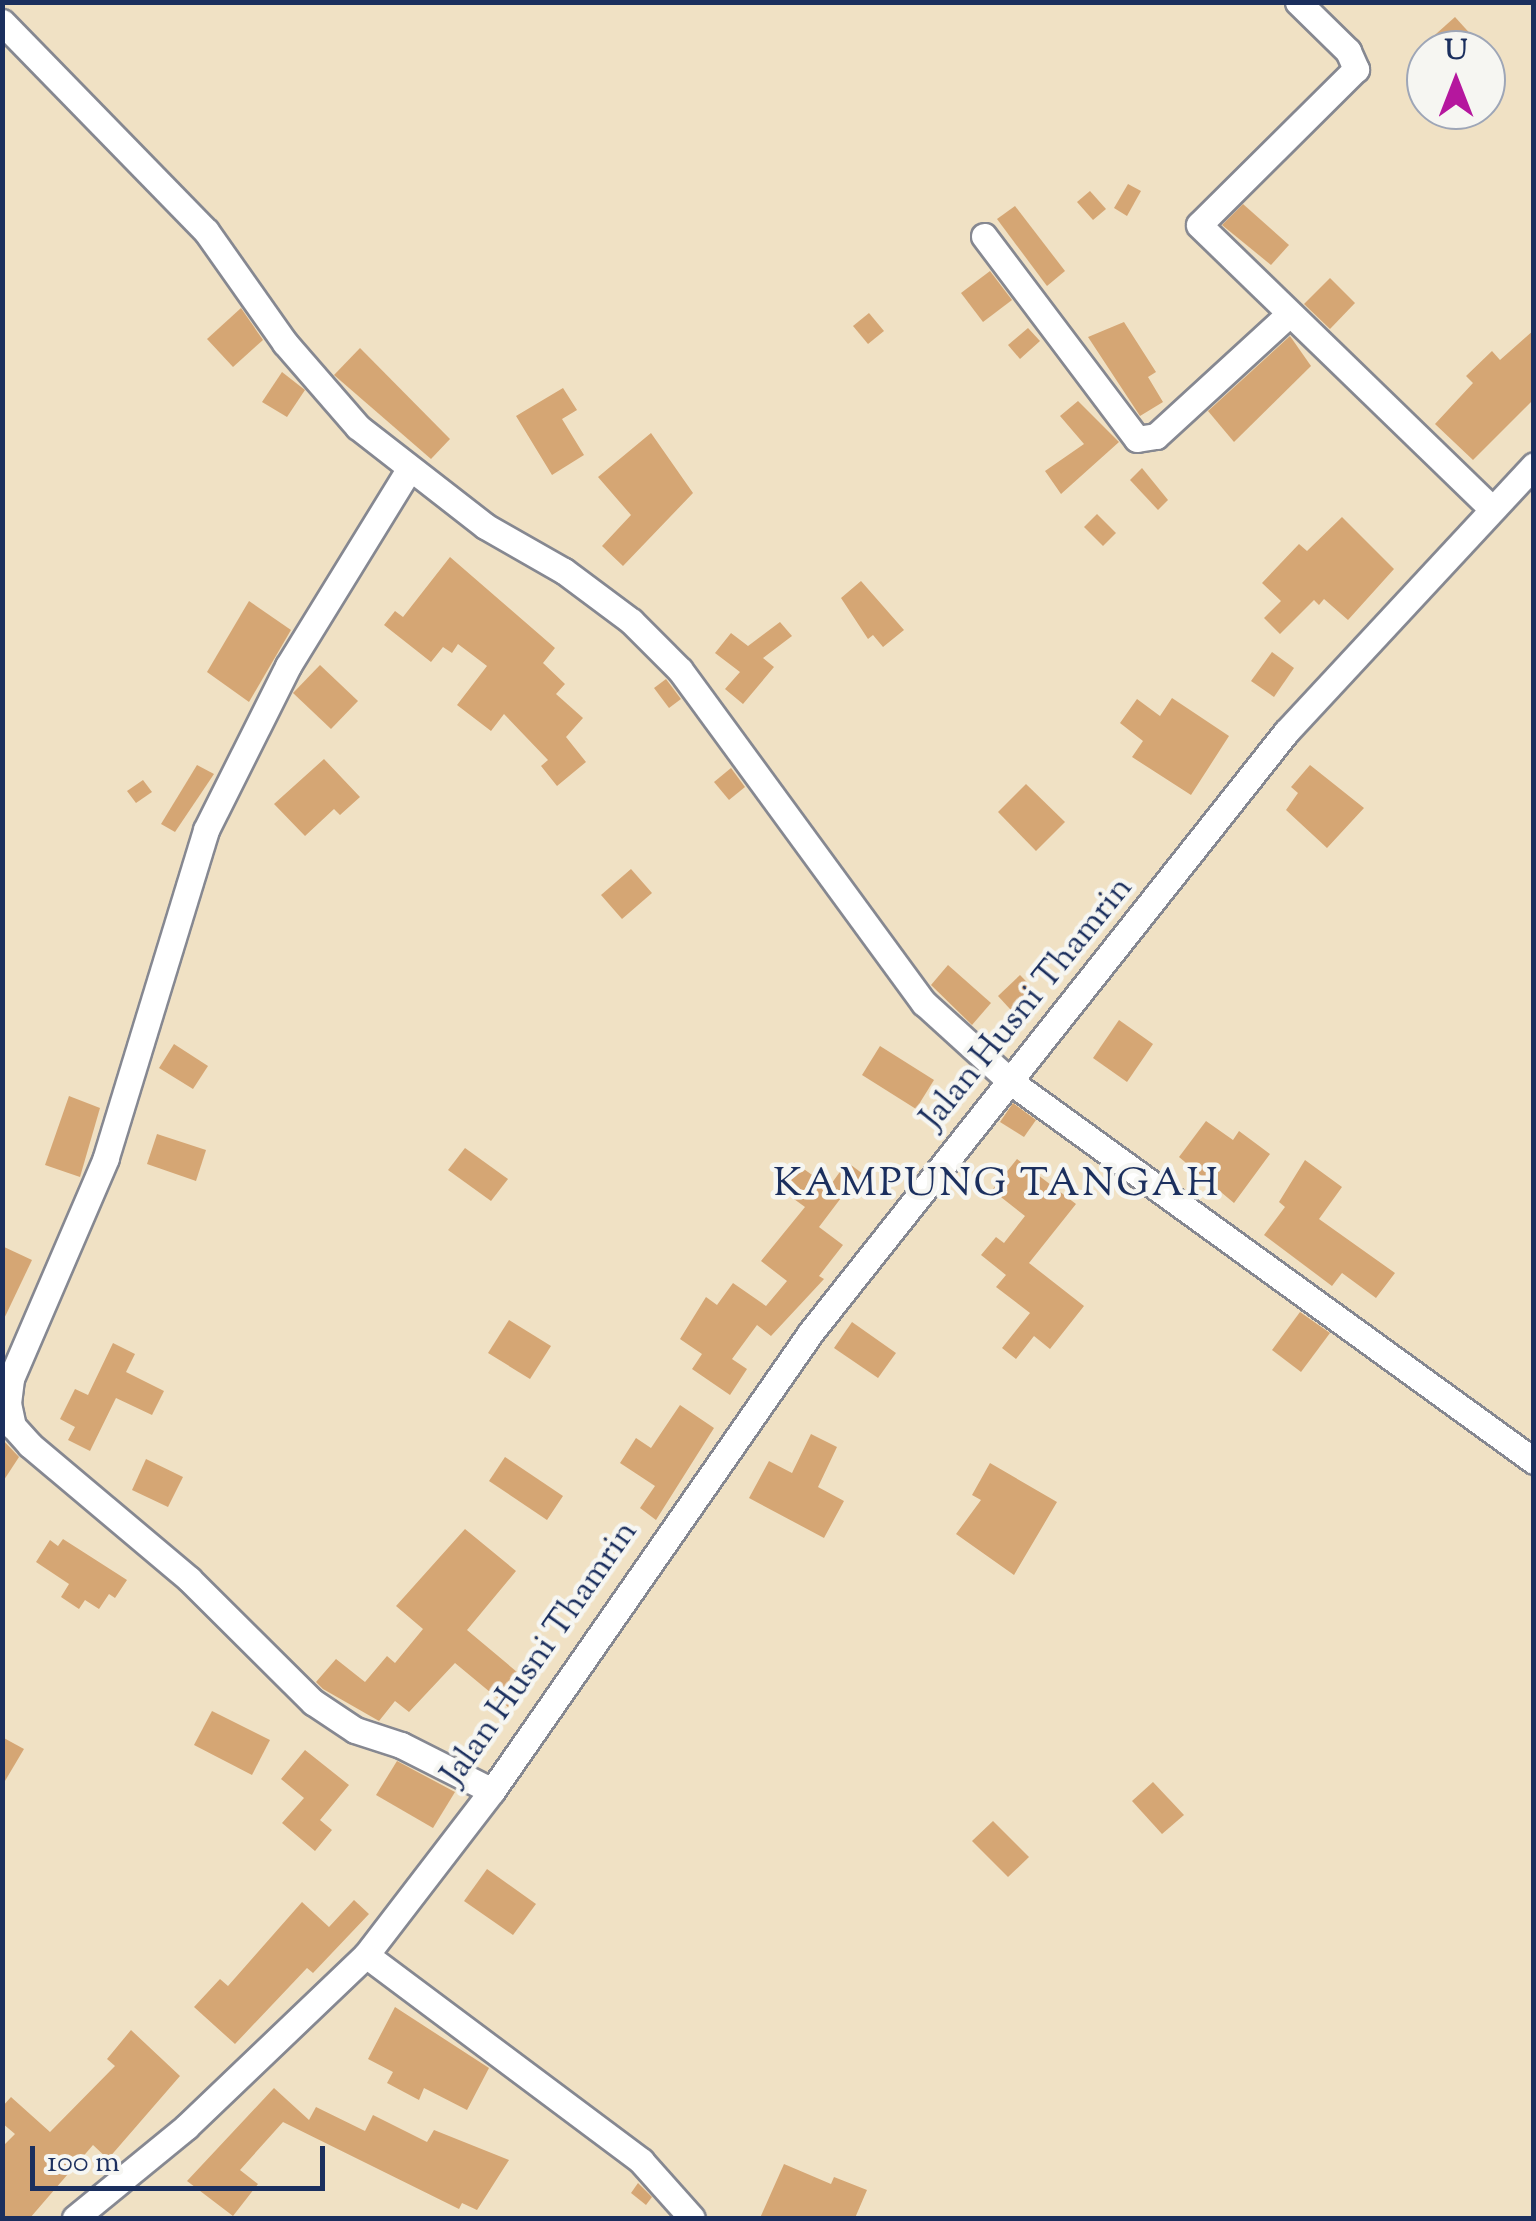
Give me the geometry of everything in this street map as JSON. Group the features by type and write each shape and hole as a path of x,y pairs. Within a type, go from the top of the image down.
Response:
{"street":[{"path":"1298,2 1348,51 1356,70 1200,225 1287,316 1490,507"},
{"path":"2,22 206,231 285,343 358,427 408,471 564,572 668,658 730,731 864,928 924,1003 1011,1082 1534,1460"},
{"path":"984,236 1136,439 1156,436 1287,316"},
{"name":"Jalan Husni Thamrin","path":"76,2218 186,2127 366,1955 492,1791 811,1332 1286,732 1490,507 1534,465"},
{"path":"408,471 288,666 206,830 106,1158 11,1379 8,1403 13,1426 30,1446 189,1579 313,1702 354,1730 401,1745 492,1791"},
{"path":"366,1955 641,2161 692,2218"}],"building":[{"path":"1455,17 1467,30 1440,30"},
{"path":"1128,184 1141,191 1127,216 1114,208"},
{"path":"1090,191 1106,209 1093,220 1077,202"},
{"path":"1243,204 1289,245 1271,265 1222,225"},
{"path":"1015,206 1065,271 1047,286 997,219"},
{"path":"990,271 1012,300 983,322 961,293"},
{"path":"1330,278 1355,303 1330,329 1304,304"},
{"path":"241,308 263,340 233,367 207,339"},
{"path":"869,313 884,331 868,344 853,326"},
{"path":"1124,322 1156,372 1148,377 1163,402 1140,416 1088,337"},
{"path":"1028,328 1040,341 1020,359 1008,345"},
{"path":"1534,330 1534,399 1473,460 1435,424 1473,383 1466,376 1492,351 1500,360"},
{"path":"1290,336 1311,366 1234,442 1208,411"},
{"path":"360,348 450,439 431,459 334,375"},
{"path":"282,372 305,390 287,417 262,402"},
{"path":"563,388 577,410 562,419 584,455 552,475 516,416"},
{"path":"1078,401 1119,442 1061,494 1045,471 1084,444 1060,416"},
{"path":"651,433 693,493 623,566 602,546 631,515 598,477"},
{"path":"1142,468 1168,500 1158,510 1130,480"},
{"path":"1097,514 1116,533 1103,546 1084,527"},
{"path":"1342,517 1394,569 1348,620 1324,599 1319,605 1314,600 1280,634 1264,618 1281,601 1262,583 1299,544 1307,551"},
{"path":"450,557 555,648 543,663 565,684 556,694 583,718 566,737 586,762 557,786 541,766 548,760 504,714 491,731 457,705 487,666 458,644 452,653 443,647 431,662 384,625 395,611 403,617"},
{"path":"861,581 904,630 883,647 873,635 868,639 841,598"},
{"path":"249,601 291,630 249,702 207,672"},
{"path":"780,622 792,636 763,658 774,667 743,704 725,689 740,672 715,653 731,633 748,646"},
{"path":"1272,652 1294,668 1274,697 1251,681"},
{"path":"320,665 358,701 331,729 293,693"},
{"path":"666,679 681,699 669,708 654,688"},
{"path":"1172,698 1229,736 1191,795 1132,757 1143,741 1120,723 1137,699 1160,716"},
{"path":"324,759 360,797 340,815 334,809 305,836 274,804"},
{"path":"197,765 214,774 175,832 161,824"},
{"path":"1310,765 1364,808 1327,848 1286,810 1298,793 1291,787"},
{"path":"731,768 745,787 729,800 714,782"},
{"path":"143,780 152,792 136,803 127,791"},
{"path":"1026,784 1065,822 1036,851 998,812"},
{"path":"631,869 652,893 622,919 601,895"},
{"path":"948,965 991,1003 972,1025 931,985"},
{"path":"1020,975 1045,1001 1022,1022 998,996"},
{"path":"1119,1020 1153,1044 1127,1082 1093,1058"},
{"path":"174,1044 208,1066 193,1089 159,1068"},
{"path":"880,1046 934,1080 916,1109 862,1075"},
{"path":"69,1096 100,1108 80,1177 45,1165"},
{"path":"1013,1103 1036,1120 1024,1137 1000,1122"},
{"path":"1206,1121 1233,1140 1239,1131 1270,1154 1234,1203 1179,1157"},
{"path":"157,1134 206,1150 196,1181 147,1164"},
{"path":"465,1148 508,1179 491,1201 448,1170"},
{"path":"1017,1159 1076,1204 1029,1263 1084,1306 1050,1349 1034,1336 1016,1359 1002,1348 1030,1313 996,1287 1006,1275 981,1255 996,1237 1004,1243 1025,1216 992,1190"},
{"path":"1305,1160 1342,1187 1319,1219 1395,1273 1376,1298 1342,1273 1332,1286 1264,1235 1285,1207 1279,1202"},
{"path":"794,1162 829,1187 847,1162 867,1177 854,1195 847,1190 819,1227 843,1245 819,1276 824,1279 771,1336 757,1325 732,1359 747,1369 730,1395 692,1369 702,1354 680,1339 706,1297 717,1305 733,1283 766,1306 787,1281 761,1261 805,1207 776,1186"},
{"path":"2,1246 32,1260 2,1323"},
{"path":"1300,1312 1330,1333 1301,1372 1272,1350"},
{"path":"509,1320 551,1346 530,1379 488,1353"},
{"path":"852,1322 896,1353 878,1378 834,1348"},
{"path":"113,1343 135,1354 126,1372 164,1391 152,1415 116,1398 90,1451 68,1440 75,1427 60,1419 75,1389 88,1395"},
{"path":"680,1405 714,1428 656,1520 640,1508 655,1486 620,1463 636,1438 651,1448"},
{"path":"811,1434 837,1447 818,1487 844,1501 824,1538 749,1498 769,1461 792,1473"},
{"path":"2,1439 19,1457 2,1483"},
{"path":"505,1457 563,1496 547,1520 489,1481"},
{"path":"146,1459 183,1477 168,1507 132,1490"},
{"path":"990,1463 1057,1502 1014,1575 956,1534 981,1500 972,1495"},
{"path":"465,1529 516,1571 467,1630 529,1682 508,1707 455,1663 409,1712 395,1701 379,1721 323,1689 316,1682 336,1659 365,1682 387,1656 395,1663 423,1629 396,1606"},
{"path":"63,1539 127,1580 115,1598 109,1594 99,1609 85,1600 79,1609 61,1597 69,1584 36,1562 50,1540 58,1546"},
{"path":"212,1711 270,1740 252,1775 194,1745"},
{"path":"2,1737 24,1749 2,1786"},
{"path":"305,1750 349,1785 320,1820 332,1830 315,1851 282,1823 304,1798 281,1779"},
{"path":"397,1761 455,1792 433,1828 376,1795"},
{"path":"1153,1782 1184,1815 1162,1834 1132,1801"},
{"path":"993,1821 1029,1857 1008,1877 972,1841"},
{"path":"487,1869 536,1904 513,1935 464,1901"},
{"path":"354,1900 369,1914 313,1973 307,1968 235,2044 194,2007 220,1979 228,1986 302,1902 329,1927"},
{"path":"395,2007 489,2068 467,2110 424,2088 419,2100 387,2083 393,2072 368,2059"},
{"path":"131,2030 180,2076 108,2159 93,2145 30,2218 2,2218 2,2147 15,2134 2,2123 2,2107 11,2097 50,2132 115,2066 107,2059"},
{"path":"274,2088 309,2120 316,2107 365,2131 373,2115 427,2142 434,2130 509,2160 477,2210 462,2203 459,2209 283,2122 240,2170 258,2184 233,2216 187,2181"},
{"path":"784,2164 831,2184 834,2177 867,2190 855,2218 760,2218"},
{"path":"638,2183 652,2197 646,2205 631,2193"}],"district":[{"name":"KAMPUNG TANGAH","path":"997,1186"}]}
